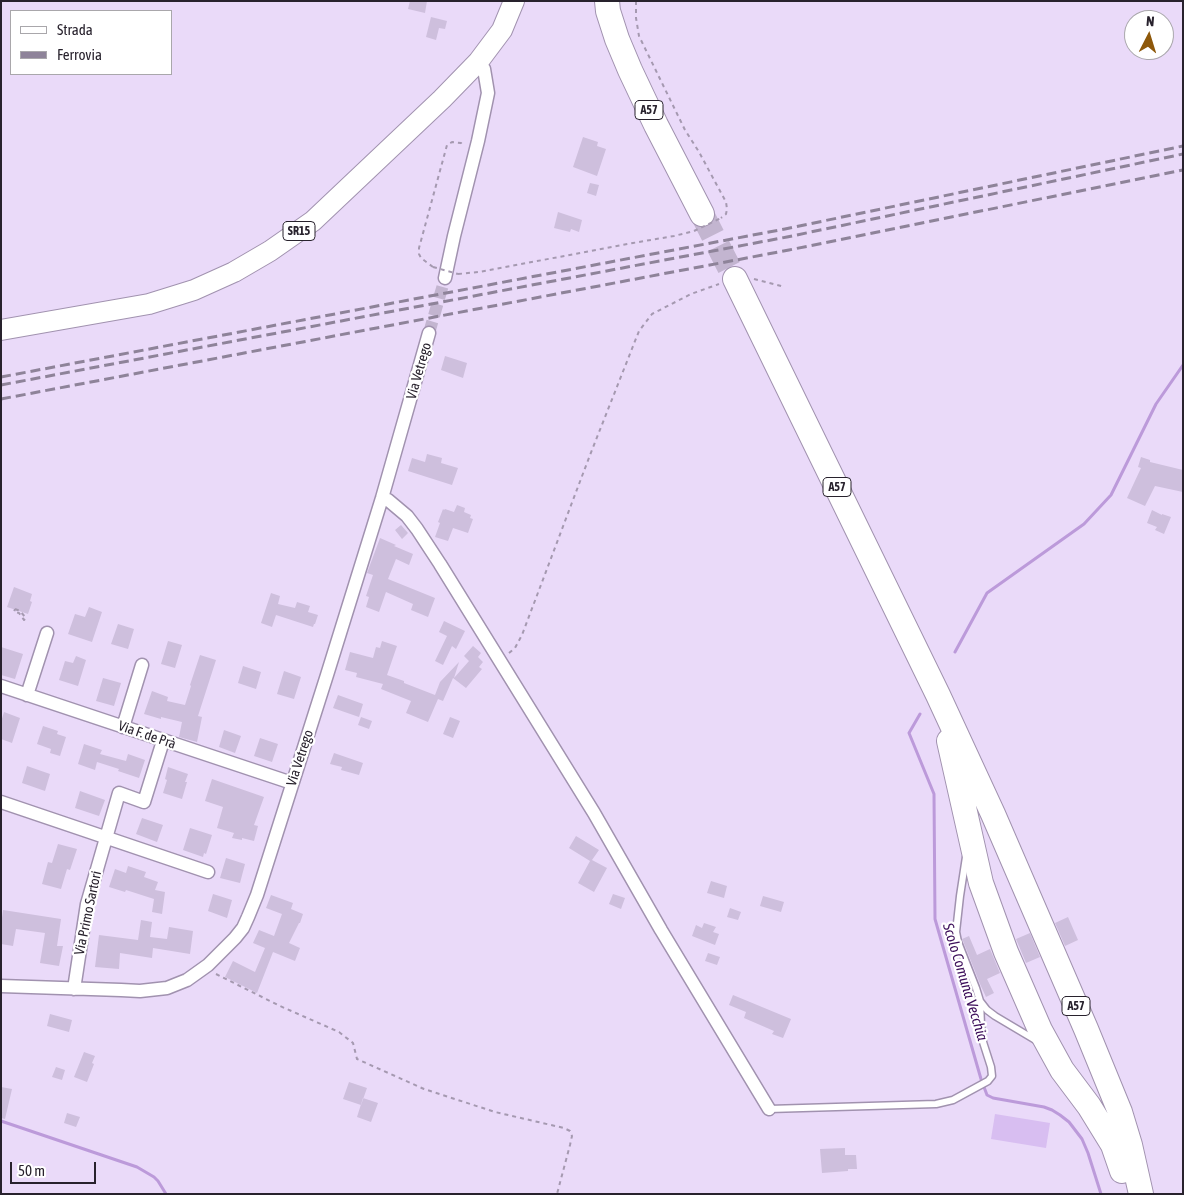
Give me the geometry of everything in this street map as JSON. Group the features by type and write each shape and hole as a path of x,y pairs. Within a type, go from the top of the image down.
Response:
{"highway":[{"name":"A57","path":"607,1 608,11 617,40 630,70 656,125 706,221"},
{"name":"A57","path":"735,280 938,695 994,814 1120,1112 1130,1145 1133,1189"},
{"name":"A57","path":"938,695 981,883 1006,952 1040,1030 1062,1070 1089,1106 1113,1145 1133,1189"}],"main road":[{"name":"SR15","path":"1,330 149,304 194,290 234,272 270,251 313,221 442,99 478,62 502,30 514,1"}],"street":[{"path":"444,278 478,141 488,92 484,69 478,62"},
{"name":"Via Vetrego","path":"1,986 140,990 167,988 187,980 208,965 235,938 248,918 257,896 382,498 429,333"},
{"path":"382,498 388,500 407,516 440,564 594,813 661,930 769,1109"},
{"path":"27,694 47,633"},
{"path":"123,727 142,665"},
{"name":"Via F. de Prà","path":"1,686 292,783"},
{"name":"Via Primo Sartori","path":"74,989 87,904 119,793 144,802 163,741"},
{"path":"1,802 208,872"}],"lane":[{"path":"769,1109 936,1104 953,1100 988,1081 992,1076 980,1025 980,1001 956,932 964,867 970,838"},
{"path":"980,1001 995,1016 1051,1050"}],"path":[{"path":"465,147 461,143 452,142 447,145 419,254 421,258 433,267 458,274 479,272 674,236 726,214 726,202 685,130 639,36 636,1"},
{"path":"499,659 516,648 522,635 639,331 652,314 691,294 735,280 755,280 785,287"},
{"path":"15,610 20,611 26,618 24,620 19,613 14,612 15,610"},
{"path":"208,965 223,978 280,1006 340,1032 353,1043 357,1059 376,1068 424,1089 495,1112 570,1131 572,1136 556,1194"}],"shaded area":[{"path":"995,1114 1050,1123 1046,1148 991,1139"}],"building":[{"path":"410,1 427,1 425,13 408,9"},
{"path":"431,17 447,21 445,29 439,28 436,40 426,37"},
{"path":"583,137 598,142 597,146 606,149 597,176 573,167"},
{"path":"590,183 599,185 596,196 587,193"},
{"path":"558,212 582,220 579,232 571,229 570,232 554,228"},
{"path":"445,356 467,363 463,378 441,370"},
{"path":"427,454 442,458 441,463 458,468 452,485 408,471 412,458 425,462"},
{"path":"1141,457 1150,460 1150,462 1183,470 1183,492 1155,486 1145,506 1127,498 1141,468 1138,467"},
{"path":"457,505 465,508 464,512 471,515 470,518 473,519 468,533 453,528 448,541 435,537 443,509 454,512"},
{"path":"1152,510 1171,517 1164,534 1155,530 1157,527 1147,523"},
{"path":"401,525 408,533 402,539 395,530"},
{"path":"380,538 413,554 409,565 396,559 388,579 435,598 428,617 411,610 413,604 386,592 379,612 366,607 369,597 366,596 373,575 367,573"},
{"path":"14,587 32,594 30,601 32,602 28,614 7,607"},
{"path":"271,593 280,596 278,604 295,608 297,602 310,606 308,612 318,615 313,627 276,615 272,627 261,623"},
{"path":"89,607 102,612 92,642 68,634 75,614 85,617"},
{"path":"444,621 465,631 456,649 452,646 443,665 435,661 447,636 439,632"},
{"path":"118,624 134,629 128,649 111,644"},
{"path":"168,641 182,645 175,668 161,664"},
{"path":"382,641 397,646 387,675 435,695 440,682 459,662 454,678 469,661 464,656 473,646 481,653 478,657 483,662 479,667 482,669 466,688 453,678 443,701 438,699 428,722 406,713 411,701 381,689 383,684 356,677 357,673 345,670 350,652 373,658 376,647 380,648"},
{"path":"1,647 23,654 15,679 1,675"},
{"path":"200,655 216,660 198,716 202,717 197,742 179,737 182,722 144,714 152,691 168,697 167,701 185,705"},
{"path":"76,656 86,660 78,686 59,680 65,661 73,663"},
{"path":"243,666 261,672 256,689 238,683"},
{"path":"284,671 301,677 294,699 277,694"},
{"path":"103,678 121,683 114,706 96,701"},
{"path":"338,695 363,704 359,717 333,708"},
{"path":"4,712 20,718 12,743 1,739 1,722"},
{"path":"361,717 372,721 369,729 358,725"},
{"path":"450,717 460,721 453,738 443,734"},
{"path":"43,726 58,731 57,734 66,737 60,756 50,753 51,749 37,744"},
{"path":"224,730 241,736 235,753 219,747"},
{"path":"260,738 278,744 272,762 254,756"},
{"path":"84,744 102,750 100,754 126,761 128,754 145,760 139,778 97,762 95,770 78,764"},
{"path":"334,753 363,763 359,775 341,770 342,767 330,764"},
{"path":"27,766 50,774 45,791 22,783"},
{"path":"168,767 188,774 182,799 163,793"},
{"path":"212,779 264,797 254,825 258,826 254,841 232,838 234,833 217,828 223,807 205,801"},
{"path":"80,791 105,800 99,816 75,808"},
{"path":"142,818 163,825 157,842 136,834"},
{"path":"190,828 212,835 206,854 204,853 203,857 183,850"},
{"path":"576,836 599,850 592,860 607,868 594,892 578,883 590,861 569,848"},
{"path":"58,844 77,849 70,870 67,869 61,889 42,884 48,862 52,863"},
{"path":"226,858 245,864 240,883 220,878"},
{"path":"128,866 146,872 144,877 158,882 155,890 165,892 162,914 152,912 154,899 109,887 115,869 126,873"},
{"path":"711,881 727,886 724,898 707,893"},
{"path":"213,894 232,900 227,918 208,911"},
{"path":"613,894 625,898 621,909 609,904"},
{"path":"271,895 293,903 291,909 303,914 289,943 300,948 295,961 273,952 257,993 225,977 233,961 255,972 265,948 253,943 259,930 274,936 282,914 266,908"},
{"path":"763,896 784,902 781,912 760,906"},
{"path":"730,908 741,912 738,920 727,917"},
{"path":"3,910 61,919 57,946 63,946 59,966 40,963 45,933 16,929 13,946 1,944"},
{"path":"1068,917 1078,940 1065,946 1055,923"},
{"path":"141,920 152,922 150,937 167,939 169,927 193,931 190,954 153,948 152,958 120,953 119,969 95,967 99,935 138,940"},
{"path":"704,923 716,927 713,932 719,934 715,945 692,936 696,925 702,928"},
{"path":"1030,933 1040,957 1026,963 1016,939"},
{"path":"969,936 977,955 990,949 1000,973 987,979 994,993 986,997 962,939"},
{"path":"708,953 720,957 717,965 705,961"},
{"path":"733,995 791,1019 783,1038 772,1034 774,1031 744,1018 746,1012 729,1005"},
{"path":"50,1014 72,1020 69,1032 47,1026"},
{"path":"84,1052 95,1056 87,1082 74,1077"},
{"path":"56,1067 65,1070 62,1080 52,1077"},
{"path":"349,1082 367,1088 361,1105 343,1099"},
{"path":"1,1087 12,1089 5,1119 1,1118"},
{"path":"363,1098 378,1103 371,1122 357,1117"},
{"path":"67,1113 80,1117 76,1127 64,1123"},
{"path":"845,1148 845,1155 856,1155 857,1169 822,1173 820,1149"}],"waterway":[{"name":"Scolo Comuna Vecchia","path":"955,652 987,593 1084,524 1111,495 1156,404 1183,365"},
{"name":"Scolo Comuna Vecchia","path":"920,714 909,733 934,794 935,919 987,1095 993,1098 1044,1107 1052,1110 1069,1122 1082,1139 1101,1194"},
{"path":"1,1121 137,1167 154,1177 166,1194"}],"tunnel":[{"path":"702,214 735,279"},
{"path":"429,333 445,278"}],"railway":[{"path":"1,377 785,229 1183,146"},
{"path":"1,385 787,237 1183,154"},
{"path":"1,399 789,250 1183,170"}]}
